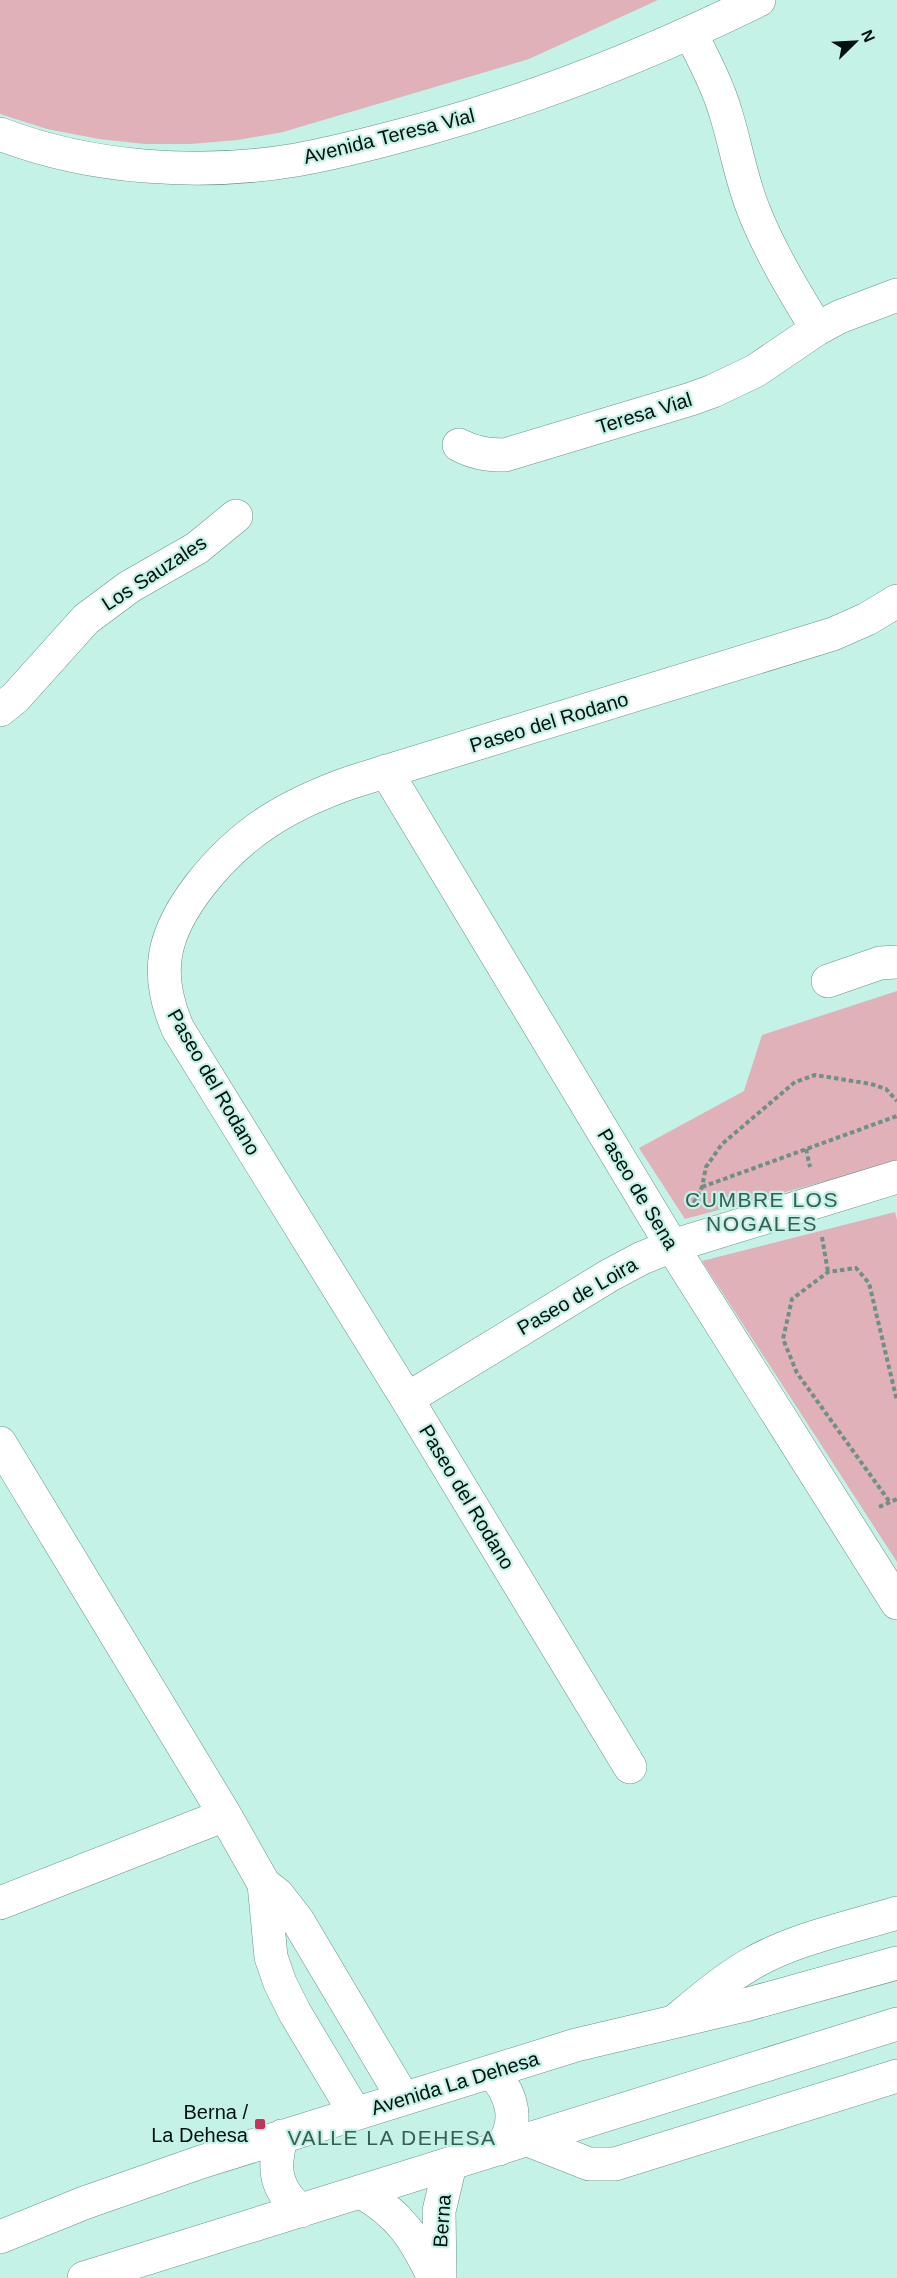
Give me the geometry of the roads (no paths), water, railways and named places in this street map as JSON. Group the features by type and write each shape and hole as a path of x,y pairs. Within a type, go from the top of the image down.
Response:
{"street":[{"name":"Avenida Teresa Vial","path":"3,145 97,160 190,167 242,166 345,151 478,114 540,94 691,34 759,0"},
{"path":"691,34 726,113 744,186 754,212 790,284 817,329"},
{"name":"Teresa Vial","path":"459,446 480,454 505,455 691,399 755,371 817,329 897,295"},
{"name":"Los Sauzales","path":"0,710 15,698 86,619 129,587 197,548 236,516"},
{"name":"Paseo del Rodano","path":"630,1767 407,1398 178,1029 169,1009 164,989 166,945 185,904 219,861 265,822 292,806 320,793 386,771 833,634 867,619 897,601"},
{"name":"Paseo de Sena","path":"386,771 672,1246 897,1603"},
{"path":"828,981 880,963 897,962"},
{"name":"Paseo de Loira","path":"407,1398 642,1258 672,1246 897,1177"},
{"path":"0,1443 225,1815 264,1884 277,1894 298,1920 403,2098"},
{"path":"0,1902 225,1815"},
{"path":"264,1884 271,1957 280,1983 355,2113"},
{"name":"Avenida La Dehesa","path":"675,2021 718,1986 768,1956 805,1941 897,1913"},
{"name":"Avenida La Dehesa","path":"0,2238 106,2195 403,2098 576,2045 780,1996 897,1963"},
{"path":"84,2278 897,2024"},
{"path":"491,2072 506,2089 513,2114 506,2141 589,2164 615,2164 897,2076"},
{"path":"282,2136 277,2152 276,2169 280,2185 288,2200 301,2211"},
{"name":"Berna","path":"440,2278 439,2211 450,2165"},
{"name":"Berna","path":"361,2192 379,2202 405,2226 414,2238 434,2278"},
{"path":"143,2278 165,2253"}],"place":[{"name":"Berna / La Dehesa","path":"260,2124"}],"district":[{"name":"CUMBRE LOS NOGALES","path":"762,1212"},
{"name":"VALLE LA DEHESA","path":"392,2138"}]}
